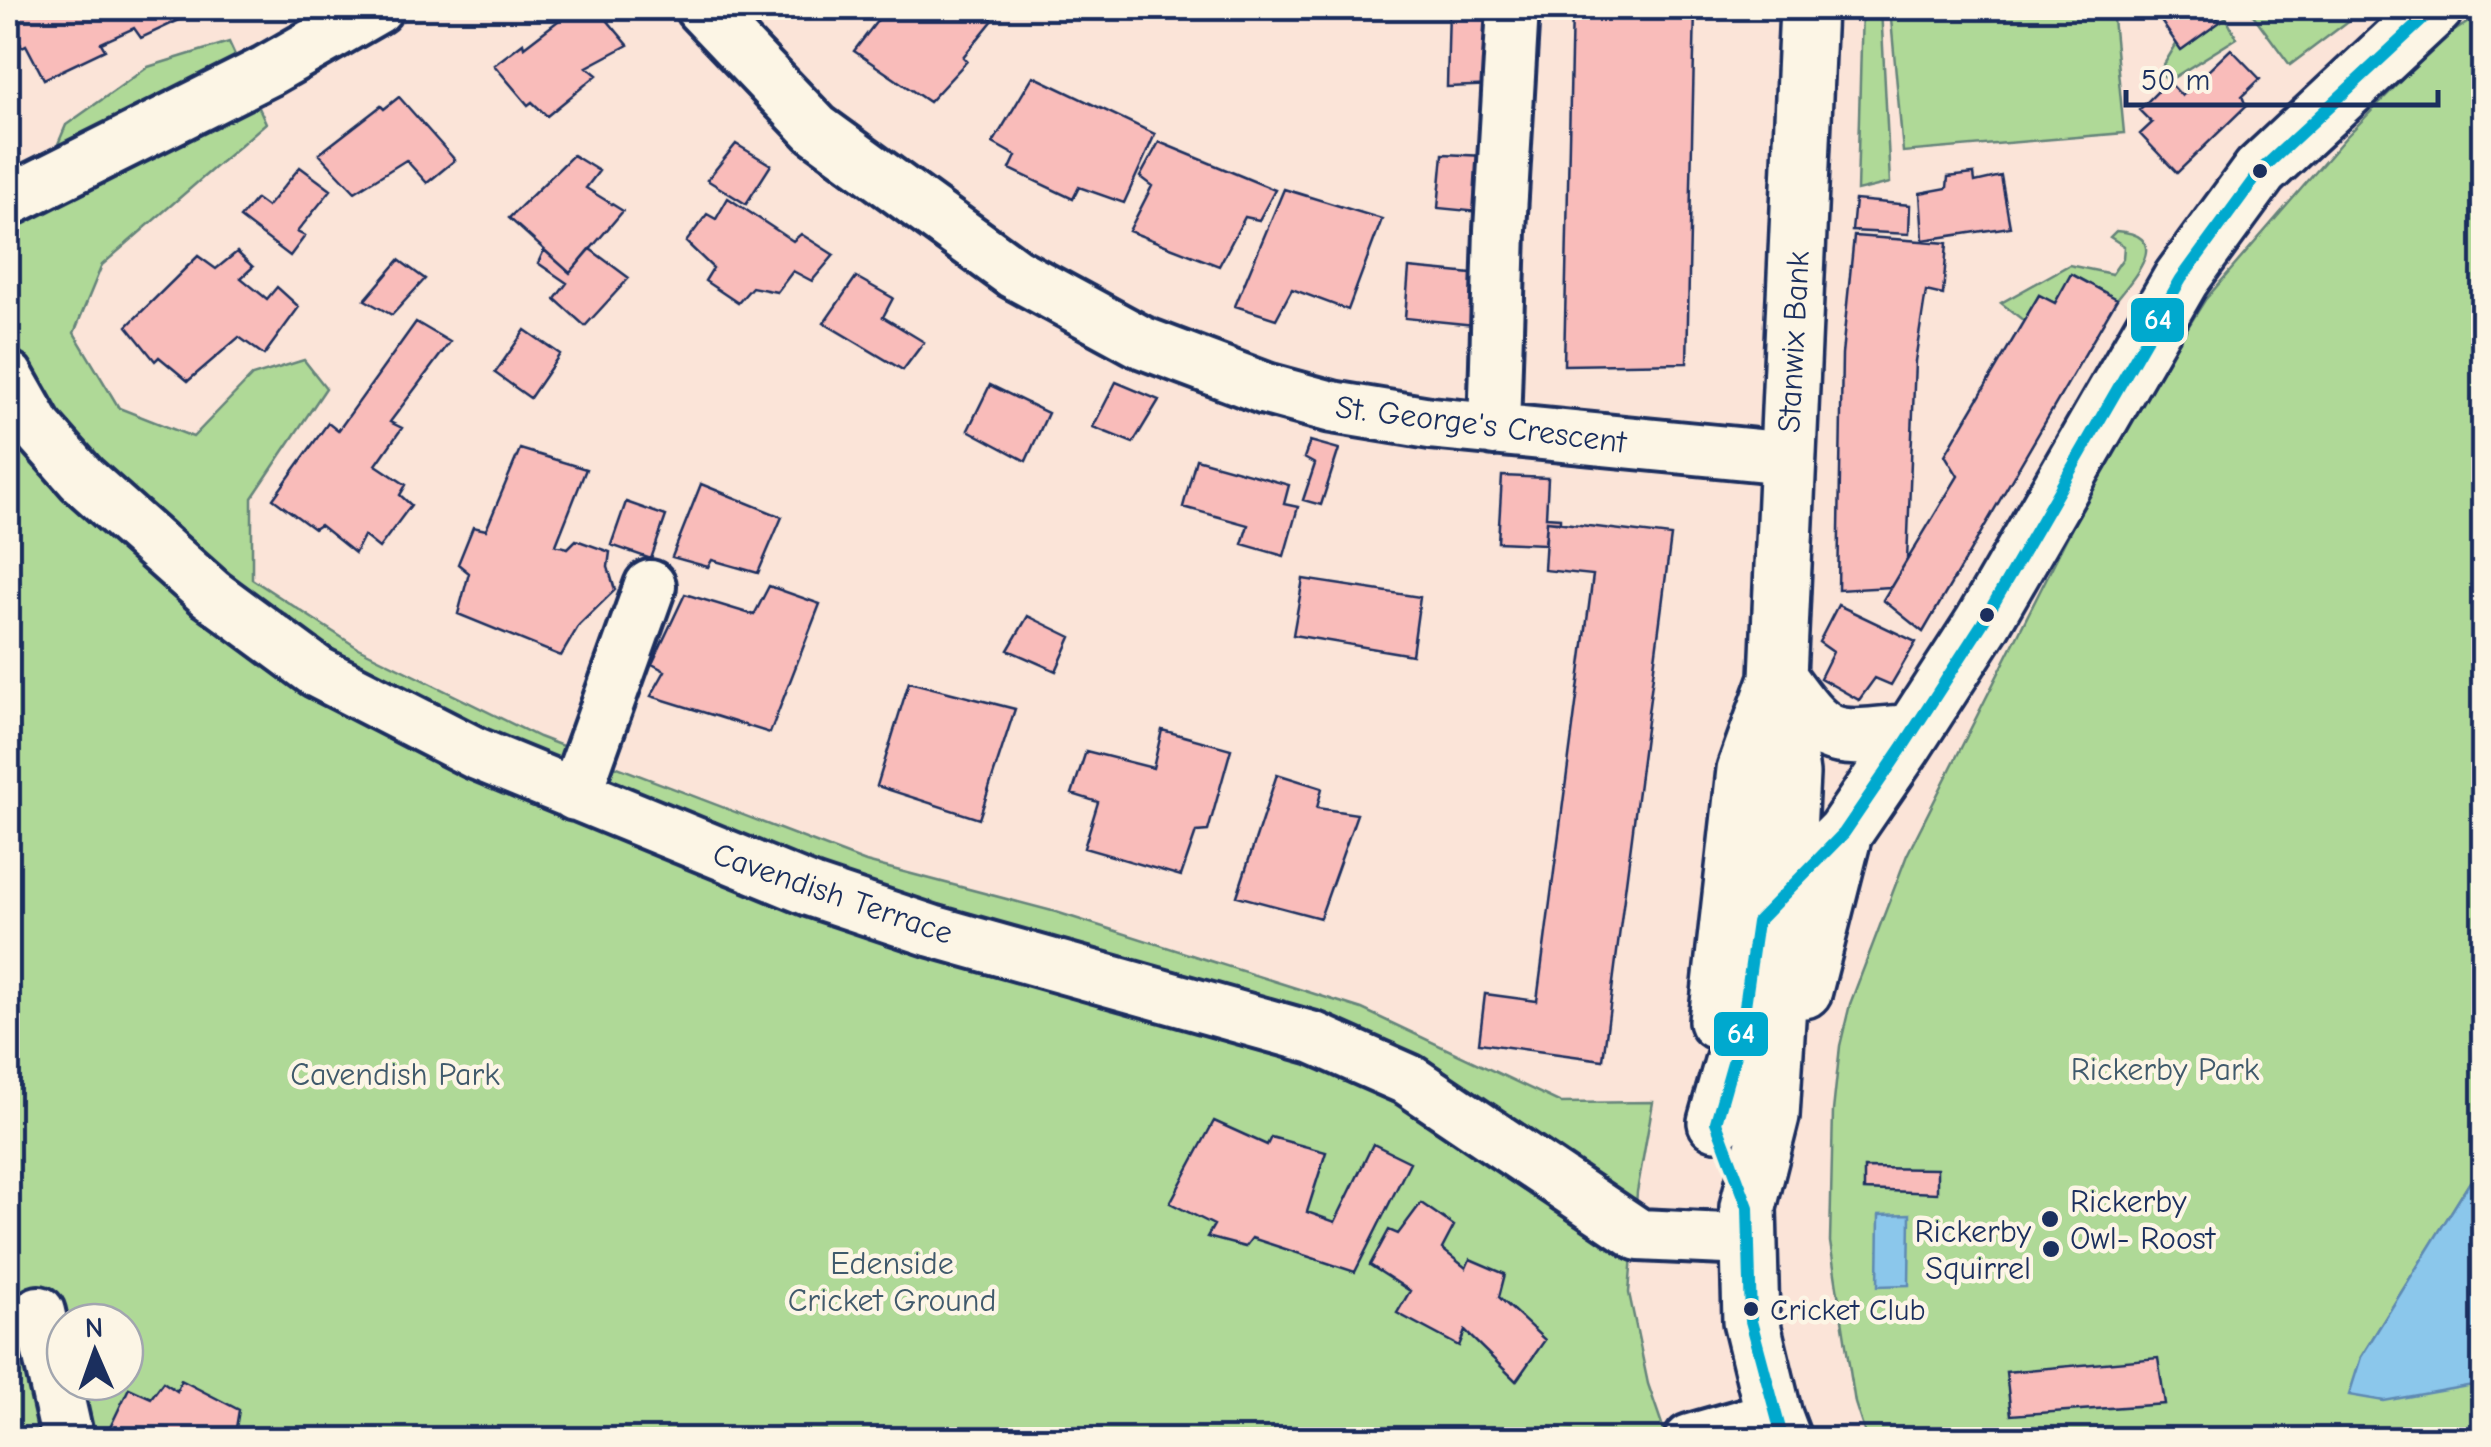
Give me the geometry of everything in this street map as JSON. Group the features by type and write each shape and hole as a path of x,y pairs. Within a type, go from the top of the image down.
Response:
{"main road":[{"name":"Stanwix Bank","path":"1778,1428 1752,1321 1748,1223 1771,1116 1792,774 1778,676 1808,8"},
{"path":"1716,1122 1741,1034 1757,922 1844,833 1912,732 1982,624 2181,280 2260,170 2435,8"},
{"name":"Stanwix Bank","path":"1748,1223 1716,1122 1717,1007 1741,791 1778,676"},
{"path":"1778,676 1810,721 1829,734 1855,738 1912,732"},
{"path":"1771,1116 1844,833"}],"street":[{"path":"8,201 267,71 376,8"},
{"name":"St. George's Crescent","path":"701,8 816,129 1014,274 1141,342 1266,389 1332,407 1494,430 1788,458"},
{"path":"1494,430 1500,230 1513,8"},
{"name":"Cavendish Terrace","path":"8,377 38,428 82,478 211,594 317,672 475,753 812,891 932,931 1314,1038 1409,1080 1639,1235 1748,1223"},
{"path":"575,796 650,586"},
{"path":"38,1312 68,1440"},
{"path":"1690,1440 1778,1428"}],"green space":[{"path":"1862,8 1881,8 1890,183 1857,191"},
{"path":"1890,8 2112,8 2124,133 1903,152"},
{"path":"2248,8 2355,8 2359,13 2290,65"},
{"name":"Rickerby Park","path":"2483,13 2483,1161 2361,1357 2473,1385 2483,1380 2483,1439 1867,1440 1855,1403 1830,1242 1833,1111 1840,1046 1850,1004 1907,855 2112,448 2205,300 2346,137 2443,38"},
{"path":"2226,17 2237,38 2168,81 2160,71 2177,43 2182,49"},
{"name":"Cavendish Park","path":"229,42 266,123 102,265 74,333 119,408 193,437 252,376 304,360 326,388 252,498 252,579 358,648 539,737 866,862 1056,912 1362,1009 1561,1103 1653,1102 1637,1192 1629,1293 1648,1384 1667,1439 8,1439 8,231 28,215 66,125 148,67"},
{"path":"2116,231 2133,234 2143,240 2146,248 2140,268 2117,299 2072,275 2055,303 2039,295 2024,321 2001,303 2069,265 2112,274 2123,258 2124,246 2110,237"}],"water":[{"path":"2483,1161 2483,1380 2384,1401 2349,1395 2361,1357"},
{"path":"1910,1214 1909,1285 1878,1286 1879,1215"}],"building":[{"path":"11,8 205,8 141,38 134,28 101,43 105,50 44,79 8,18"},
{"path":"575,8 597,8 628,45 587,67 597,75 547,116 532,102 528,105 494,65"},
{"path":"887,8 980,8 993,20 963,57 967,61 929,102 854,51"},
{"path":"1449,8 1499,8 1497,85 1447,87"},
{"path":"1572,8 1695,8 1687,363 1564,365"},
{"path":"2152,8 2210,8 2220,22 2181,50"},
{"path":"2231,49 2260,79 2242,96 2246,106 2177,173 2140,134 2152,123 2139,110 2168,81 2182,96"},
{"path":"1033,76 1155,134 1124,203 1079,187 1073,199 1010,169 1016,156 993,143"},
{"path":"399,97 455,160 427,183 406,160 355,192 319,154 381,106 384,109"},
{"path":"1159,142 1275,190 1259,220 1245,217 1219,266 1129,231 1152,186 1140,177"},
{"path":"736,144 771,165 746,204 707,180"},
{"path":"1443,154 1485,156 1479,212 1438,208"},
{"path":"573,155 599,171 586,188 623,211 570,273 509,218"},
{"path":"300,167 331,190 297,232 305,236 290,256 240,218 256,199 267,207"},
{"path":"1974,174 1975,182 2001,176 2010,227 1923,240 1920,193 1947,188 1948,177"},
{"path":"1284,189 1382,219 1348,310 1292,289 1276,319 1235,306"},
{"path":"728,198 793,241 801,234 834,255 812,281 793,271 777,292 752,287 738,303 705,281 713,268 686,242 707,214 716,219"},
{"path":"1855,200 1910,205 1909,234 1852,231"},
{"path":"1854,236 1947,243 1943,295 1926,291 1915,361 1907,560 1891,587 1838,590 1842,354"},
{"path":"590,249 629,278 585,326 555,299 567,283 538,263 544,250 570,273"},
{"path":"237,252 253,267 241,278 267,299 277,287 299,307 264,355 239,337 188,381 159,357 155,361 127,326 198,256 216,269"},
{"path":"399,260 425,279 392,315 365,300"},
{"path":"1409,268 1482,275 1485,326 1405,318"},
{"path":"2071,274 2117,299 1923,632 1883,600 1958,476 1945,455 2039,295 2055,303"},
{"path":"856,277 893,298 883,317 924,342 903,370 824,323"},
{"path":"416,322 450,342 390,422 402,428 376,465 406,485 400,495 411,505 379,548 364,536 355,553 320,525 314,529 273,499 328,423 338,431"},
{"path":"525,330 560,354 530,398 495,373"},
{"path":"1116,382 1159,400 1133,443 1093,427"},
{"path":"990,385 1048,413 1026,461 968,430"},
{"path":"1310,441 1339,449 1321,505 1303,500 1315,464 1304,458"},
{"path":"520,449 586,469 556,545 568,548 576,540 610,552 608,567 615,590 579,625 561,656 458,614 469,573 458,564 473,527 486,530"},
{"path":"1196,459 1289,485 1284,504 1298,507 1284,556 1242,544 1248,525 1183,507"},
{"path":"1502,476 1548,478 1546,517 1560,518 1560,522 1547,521 1545,544 1498,542"},
{"path":"701,484 782,517 758,573 712,560 708,567 672,557"},
{"path":"626,502 666,516 651,559 611,545"},
{"path":"1547,521 1671,536 1603,1060 1479,1043 1485,994 1537,1001 1593,575 1544,570"},
{"path":"1303,579 1420,597 1412,655 1293,635"},
{"path":"769,586 820,604 770,733 651,696 665,671 652,664 685,594 754,615"},
{"path":"1838,605 1916,642 1891,685 1875,678 1859,700 1820,678 1833,652 1819,642"},
{"path":"1028,616 1071,637 1056,671 1008,650"},
{"path":"909,682 1015,709 979,819 877,786"},
{"path":"1162,730 1231,749 1208,831 1196,832 1181,876 1084,848 1098,802 1072,794 1086,751 1153,768"},
{"path":"1277,774 1322,788 1317,808 1357,814 1320,918 1237,896"},
{"path":"1214,1121 1267,1145 1271,1137 1326,1152 1307,1212 1335,1222 1373,1144 1410,1162 1355,1272 1252,1238 1245,1247 1207,1237 1214,1225 1170,1203"},
{"path":"1864,1168 1937,1169 1937,1193 1864,1190"},
{"path":"1421,1203 1454,1226 1442,1249 1466,1268 1470,1259 1505,1274 1499,1297 1545,1340 1516,1381 1465,1331 1459,1346 1397,1313 1410,1291 1370,1265 1389,1230 1398,1234"},
{"path":"2158,1358 2165,1404 2011,1415 2006,1372"},
{"path":"181,1380 239,1410 236,1428 249,1432 246,1440 104,1440 122,1402 145,1402 145,1395 151,1398 163,1382 177,1391"}],"transit line":[{"name":"64","path":"1783,1440 1751,1321 1748,1207 1716,1122 1741,1034 1757,922 1844,833 1902,748 1982,624 2181,279 2260,171 2435,8"}],"place":[{"name":"Rickerby Owl- Roost","path":"2050,1219"},
{"name":"Rickerby Squirrel","path":"2051,1249"},
{"name":"Cricket Club","path":"1751,1309"}],"park label":[{"name":"Edenside Cricket Ground","path":"892,1282"}]}
